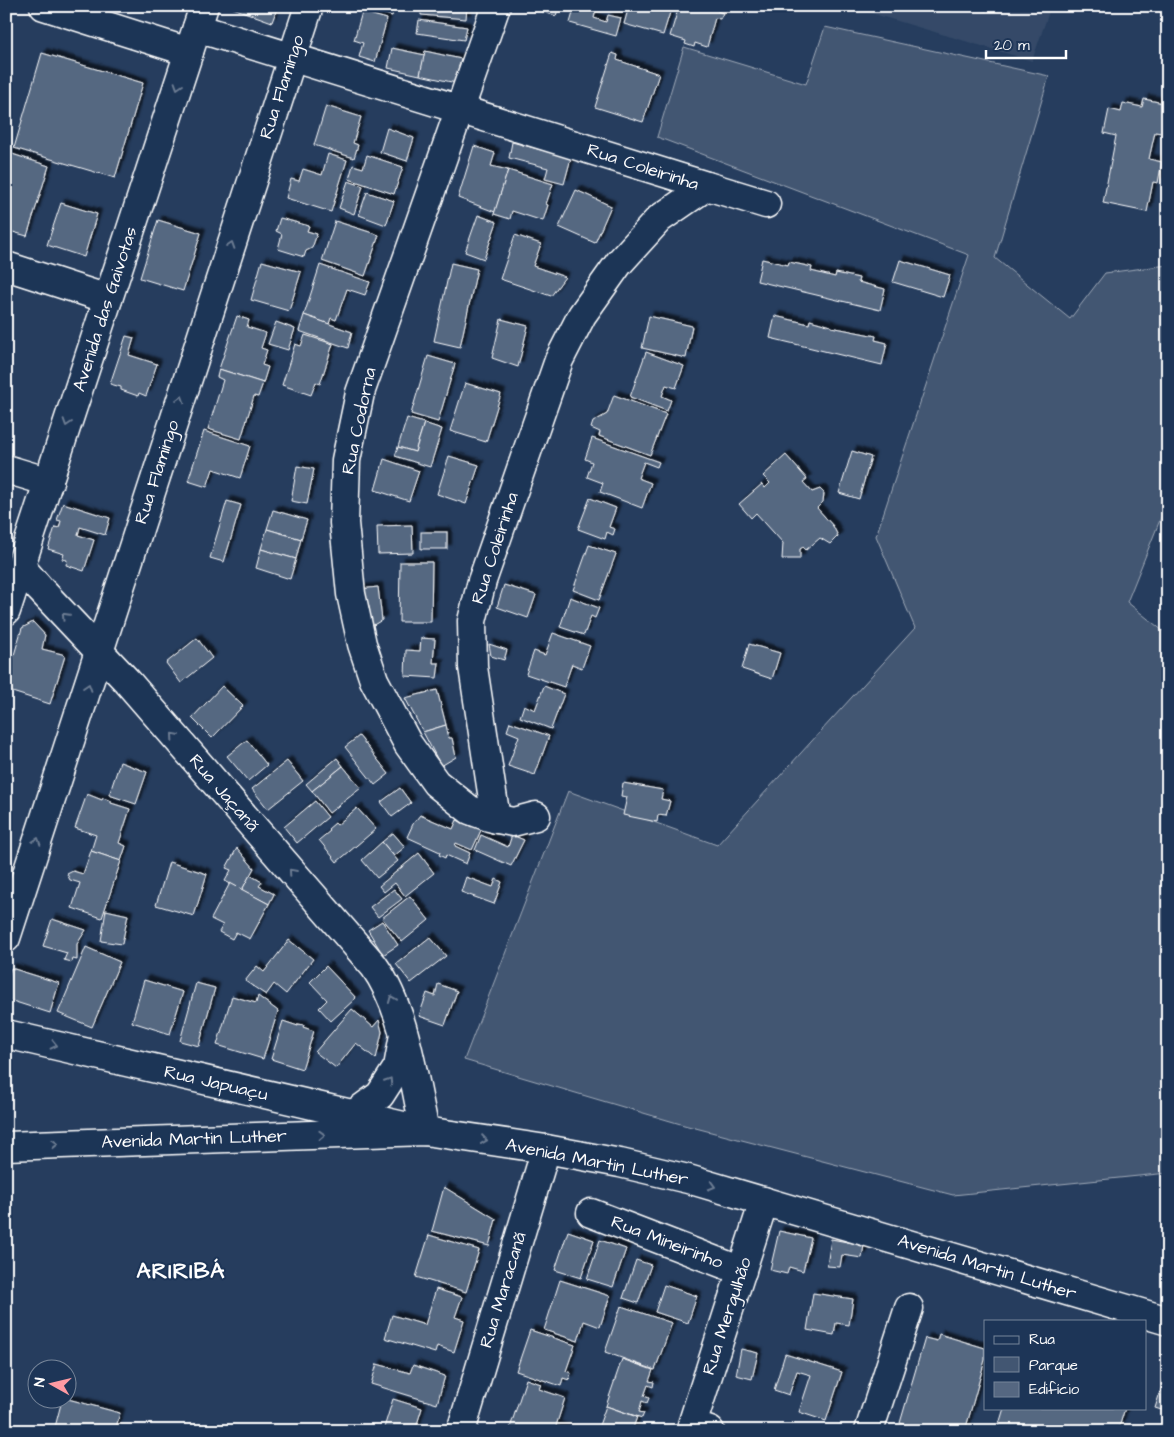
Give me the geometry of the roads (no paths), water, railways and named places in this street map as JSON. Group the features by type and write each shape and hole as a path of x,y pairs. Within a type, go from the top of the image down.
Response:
{"street":[{"name":"Rua Coleirinha","path":"44,6 196,29 707,186"},
{"name":"Rua Flamingo","path":"6,938 17,867 99,652 308,6"},
{"name":"Rua Codorna","path":"496,6 360,393 346,460 344,523 351,594 362,644 374,680 408,744 436,783 470,810 496,819 513,822 536,816"},
{"name":"Avenida das Gaivotas","path":"6,611 196,29"},
{"name":"Rua Coleirinha","path":"496,819 473,667 472,621 482,581 559,360 582,315 619,263 659,219 707,186"},
{"path":"707,186 766,204"},
{"path":"6,266 108,300"},
{"path":"6,469 48,482"},
{"name":"Rua Jaçanã","path":"21,566 127,682 374,966 386,983 396,1007 425,1131"},
{"name":"Rua Japuaçu","path":"6,1034 425,1131"},
{"name":"Rua Jaçanã","path":"354,1114 380,1095 398,1068 404,1035"},
{"name":"Avenida Martin Luther","path":"6,1146 425,1131 546,1149 620,1163 688,1179 1168,1321"},
{"name":"Rua Maracanã","path":"460,1431 546,1149"},
{"name":"Rua Mergulhão","path":"698,1429 742,1271 764,1201"},
{"name":"Rua Mineirinho","path":"592,1213 742,1271"},
{"path":"869,1431 909,1308"}],"district":[{"name":"ARIRIBÁ","path":"181,1271"}]}
